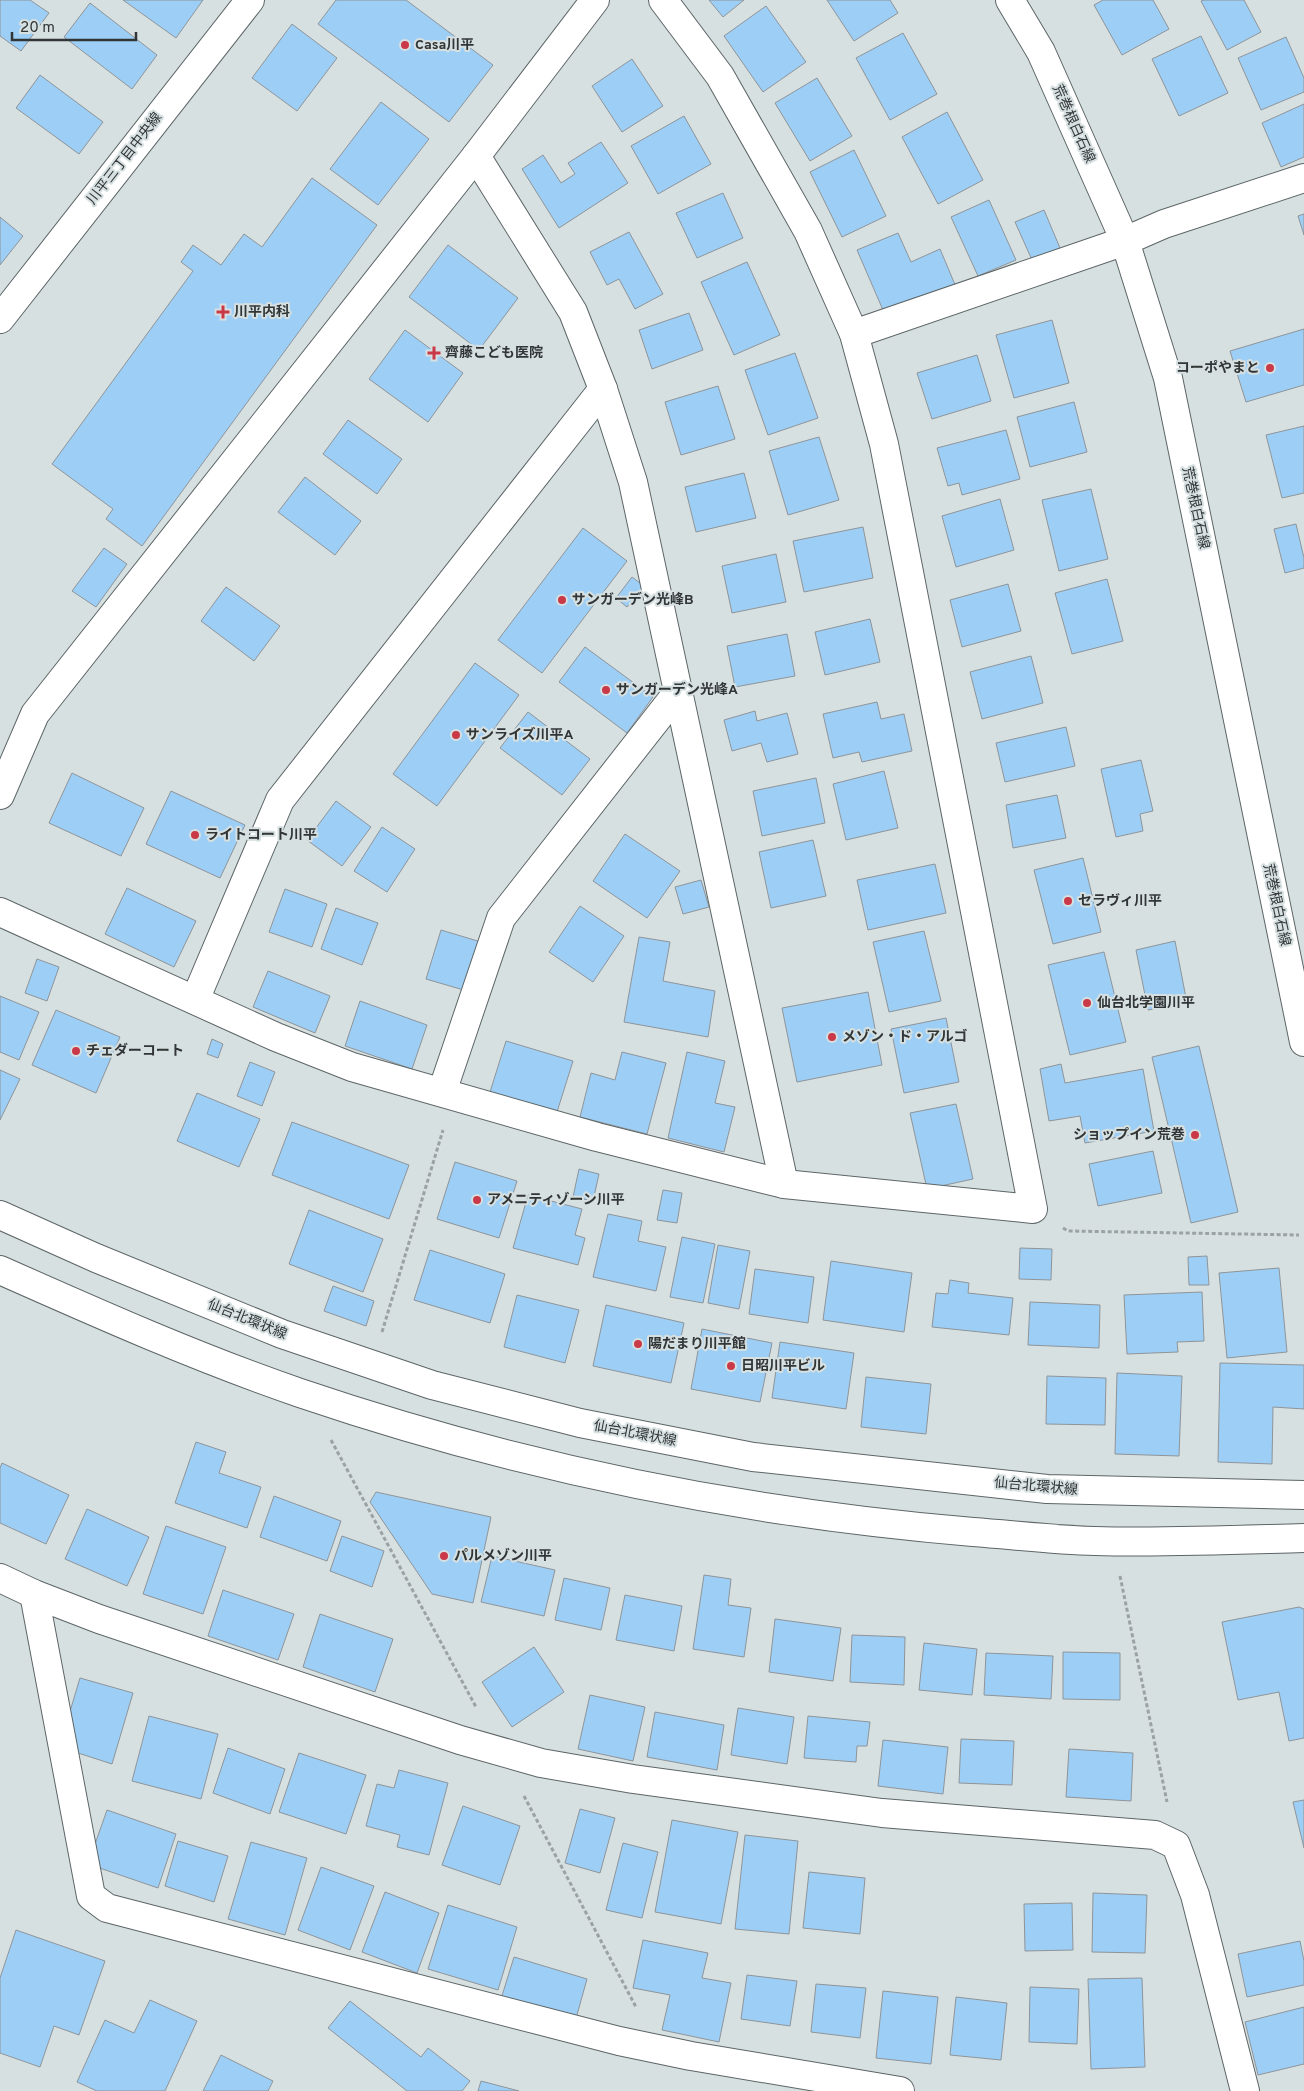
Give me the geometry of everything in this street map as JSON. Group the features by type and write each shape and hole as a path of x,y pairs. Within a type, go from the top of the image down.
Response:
{"street":[{"name":"川平三丁目中央線","path":"0,319 250,0"},
{"path":"0,795 35,714 476,156 594,0"},
{"path":"0,912 276,1037 352,1067 597,1137 784,1184 1033,1210 884,444 854,334 808,231 720,76 663,0"},
{"name":"荒巻根白石線","path":"1010,0 1041,52 1125,241 1168,378 1304,1042"},
{"path":"476,156 573,312 603,389 633,482 784,1184"},
{"path":"854,334 1125,241 1164,224 1304,178"},
{"path":"195,1000 280,800 603,389"},
{"path":"448,1094 501,918 678,692"},
{"name":"仙台北環状線","path":"0,1215 96,1258 282,1334 432,1384 580,1423 753,1456 1047,1489 1304,1495"},
{"path":"0,1270 153,1338 300,1393 473,1446 633,1484 778,1510 918,1527 1093,1541 1304,1538"},
{"path":"0,1578 34,1594 98,1619 460,1740 541,1763 633,1779 882,1813 1155,1835 1176,1845 1195,1895 1245,2091"},
{"path":"34,1594 90,1896 107,1908 619,2041 691,2056 900,2091"}],"path":[{"path":"381,1337 448,1094"},
{"path":"1033,1210 1068,1231 1299,1234"},
{"path":"1119,1571 1176,1845"}],"building":[{"path":"0,0 30,0 49,13 21,51 0,36"},
{"path":"123,0 203,0 176,38"},
{"name":"Casa川平","path":"336,0 406,0 493,65 449,122 318,24"},
{"path":"709,0 744,0 723,17"},
{"path":"827,0 890,0 898,13 854,41"},
{"path":"1103,0 1153,0 1169,29 1122,55 1094,5"},
{"path":"1244,0 1261,32 1227,50 1201,1"},
{"path":"90,3 157,55 132,89 64,37"},
{"path":"766,6 806,62 763,92 724,36"},
{"path":"292,24 337,58 297,111 252,78"},
{"path":"903,33 937,94 890,120 856,58"},
{"path":"1201,36 1228,93 1179,116 1152,59"},
{"path":"1286,37 1304,78 1304,92 1261,110 1238,58"},
{"path":"632,59 663,106 622,132 592,86"},
{"path":"40,75 103,122 79,154 16,108"},
{"path":"817,78 852,136 810,161 775,103"},
{"path":"381,102 429,139 378,205 330,169"},
{"path":"1304,104 1304,157 1281,167 1262,123"},
{"path":"947,112 983,180 938,204 902,137"},
{"path":"684,116 711,164 658,194 631,146"},
{"path":"601,142 628,183 559,228 522,169 543,155 561,183 575,174 568,163"},
{"path":"854,150 886,216 842,237 810,172"},
{"path":"312,178 377,225 142,546 106,519 113,509 52,464 193,271 181,262 193,245 221,265 244,234 262,247"},
{"path":"723,193 743,238 697,258 676,213"},
{"path":"989,200 1016,260 978,276 951,217"},
{"path":"1044,210 1060,248 1032,260 1015,222"},
{"path":"1304,214 1304,235 1298,216"},
{"path":"0,217 23,236 0,265"},
{"path":"629,232 663,294 635,309 619,279 607,285 590,252"},
{"path":"898,233 911,262 940,249 956,287 886,317 857,250"},
{"path":"448,245 518,298 479,350 409,297"},
{"path":"747,262 780,335 734,355 701,282"},
{"path":"689,313 703,350 652,369 639,330"},
{"path":"1052,320 1069,383 1014,398 996,335"},
{"name":"コーポやまと","path":"1304,329 1304,385 1246,402 1230,351"},
{"path":"405,330 463,373 428,422 369,379"},
{"path":"795,353 818,418 768,435 745,370"},
{"path":"977,355 991,401 932,419 917,373"},
{"path":"718,386 735,439 681,455 665,402"},
{"path":"1074,402 1087,452 1030,467 1017,417"},
{"path":"348,420 402,459 377,494 323,454"},
{"path":"1304,426 1304,493 1282,498 1266,435"},
{"path":"1006,430 1020,479 962,495 959,483 948,486 937,448"},
{"path":"819,437 839,500 788,515 769,451"},
{"path":"744,473 756,518 696,532 685,487"},
{"path":"305,477 361,521 335,555 278,512"},
{"path":"1091,489 1108,559 1059,571 1042,500"},
{"path":"1000,499 1014,550 956,567 942,516"},
{"path":"1296,524 1304,558 1304,568 1285,573 1274,529"},
{"path":"863,527 873,578 804,592 793,541"},
{"name":"サンガーデン光峰B","path":"583,528 627,561 542,673 498,640"},
{"path":"104,548 127,564 96,607 72,591"},
{"path":"776,554 786,602 732,613 722,566"},
{"path":"632,577 644,586 627,607 616,598"},
{"path":"1107,579 1123,641 1072,654 1055,593"},
{"path":"1008,584 1021,631 962,647 950,600"},
{"path":"226,587 280,626 254,661 201,621"},
{"path":"870,619 880,662 825,675 815,632"},
{"path":"787,634 795,676 735,687 727,646"},
{"name":"サンガーデン光峰A","path":"585,647 653,697 627,733 559,682"},
{"path":"1031,656 1043,703 982,719 970,672"},
{"name":"サンライズ川平A","path":"475,663 519,695 437,806 393,774"},
{"path":"877,702 881,719 904,714 912,751 862,762 859,752 833,758 823,714"},
{"path":"755,711 757,721 787,713 798,754 767,762 761,743 732,751 724,720"},
{"path":"528,712 590,759 562,795 500,748"},
{"path":"1066,727 1075,766 1005,782 996,743"},
{"path":"1141,760 1153,811 1140,814 1143,831 1116,837 1101,769"},
{"path":"884,771 898,828 846,840 833,784"},
{"path":"72,773 144,808 121,856 49,823"},
{"path":"816,778 825,823 762,836 753,791"},
{"name":"ライトコート川平","path":"171,791 245,825 220,878 146,844"},
{"path":"1057,795 1066,838 1013,848 1006,805"},
{"path":"336,801 371,827 342,866 307,840"},
{"path":"382,827 415,849 387,892 354,871"},
{"path":"625,834 680,871 647,918 593,881"},
{"path":"813,840 826,896 771,908 759,852"},
{"name":"セラヴィ川平","path":"1083,858 1101,932 1053,944 1034,870"},
{"path":"935,864 946,913 868,930 857,880"},
{"path":"701,880 709,907 683,914 675,887"},
{"path":"127,888 196,921 174,967 105,934"},
{"path":"285,889 327,904 312,947 269,932"},
{"path":"580,906 624,936 593,982 549,952"},
{"path":"336,908 378,923 362,965 321,949"},
{"path":"441,930 481,942 467,991 426,979"},
{"path":"924,931 941,1001 889,1012 873,942"},
{"path":"639,937 670,942 663,981 715,991 708,1037 624,1022"},
{"path":"1175,941 1187,1003 1148,1010 1136,950"},
{"name":"仙台北学園川平","path":"1104,952 1126,1042 1070,1055 1048,965"},
{"path":"37,959 59,967 47,1001 25,993"},
{"path":"268,971 330,996 315,1033 253,1007"},
{"name":"メゾン・ド・アルゴ","path":"868,992 882,1065 797,1082 782,1008"},
{"path":"0,996 39,1012 19,1060 0,1052"},
{"path":"360,1001 427,1025 412,1069 345,1046"},
{"name":"チェダーコート","path":"56,1010 120,1037 96,1093 32,1065"},
{"path":"946,1018 959,1082 904,1093 891,1029"},
{"path":"212,1039 223,1044 218,1058 207,1054"},
{"path":"506,1041 573,1061 557,1112 490,1092"},
{"name":"ショップイン荒巻","path":"1199,1046 1238,1212 1191,1223 1152,1057"},
{"path":"622,1052 666,1063 647,1134 580,1117 591,1073 615,1080"},
{"path":"687,1052 725,1061 715,1103 735,1107 724,1152 668,1138"},
{"path":"250,1062 275,1072 262,1106 237,1096"},
{"path":"1061,1064 1065,1083 1143,1069 1154,1131 1085,1143 1080,1116 1049,1121 1040,1069"},
{"path":"0,1070 20,1079 0,1120"},
{"path":"197,1093 260,1119 239,1167 177,1141"},
{"path":"956,1104 973,1179 927,1189 910,1113"},
{"path":"292,1122 409,1165 389,1219 272,1175"},
{"path":"1153,1151 1162,1193 1098,1206 1089,1164"},
{"name":"アメニティゾーン川平","path":"455,1162 517,1181 499,1238 437,1219"},
{"path":"579,1169 599,1174 593,1201 573,1197"},
{"path":"663,1190 682,1193 677,1223 657,1220"},
{"path":"528,1195 582,1209 575,1235 585,1238 578,1265 513,1248"},
{"path":"309,1210 383,1239 363,1292 289,1264"},
{"path":"608,1214 642,1221 638,1241 666,1247 656,1291 593,1277"},
{"path":"682,1237 715,1244 703,1303 670,1297"},
{"path":"718,1245 750,1251 739,1309 708,1303"},
{"path":"1020,1248 1052,1249 1051,1280 1019,1279"},
{"path":"430,1250 505,1274 490,1323 414,1300"},
{"path":"1207,1256 1209,1285 1189,1285 1188,1257"},
{"path":"831,1261 912,1273 904,1332 823,1320"},
{"path":"1279,1268 1287,1352 1227,1358 1219,1273"},
{"path":"755,1269 814,1277 808,1323 749,1314"},
{"path":"950,1280 969,1283 968,1293 1013,1298 1009,1335 932,1327 936,1293 948,1294"},
{"path":"333,1286 374,1301 366,1326 324,1311"},
{"path":"1202,1292 1204,1341 1177,1342 1178,1352 1127,1354 1124,1295"},
{"path":"517,1295 579,1310 565,1363 504,1347"},
{"path":"1030,1302 1100,1305 1099,1348 1028,1345"},
{"name":"陽だまり川平館","path":"606,1305 684,1323 671,1383 593,1366"},
{"name":"日昭川平ビル","path":"702,1329 772,1343 760,1402 691,1389"},
{"path":"780,1342 854,1353 846,1409 772,1398"},
{"path":"1220,1363 1304,1365 1304,1409 1273,1407 1272,1464 1218,1462"},
{"path":"1117,1373 1182,1376 1179,1456 1115,1454"},
{"path":"1047,1376 1106,1378 1105,1425 1046,1424"},
{"path":"866,1377 931,1384 926,1434 861,1427"},
{"path":"196,1442 226,1452 219,1473 261,1487 247,1528 175,1503"},
{"path":"2,1463 69,1495 46,1544 0,1523 0,1468"},
{"name":"パルメゾン川平","path":"376,1492 491,1517 473,1603 432,1594 370,1502"},
{"path":"274,1496 341,1521 327,1561 260,1537"},
{"path":"87,1509 149,1537 127,1586 65,1559"},
{"path":"166,1526 226,1547 203,1614 143,1594"},
{"path":"342,1536 384,1551 372,1587 330,1571"},
{"path":"492,1556 555,1570 544,1616 481,1602"},
{"path":"704,1575 731,1579 728,1605 751,1608 744,1657 693,1649"},
{"path":"564,1578 610,1588 601,1630 555,1620"},
{"path":"223,1590 294,1614 278,1660 208,1636"},
{"path":"625,1595 682,1606 674,1651 616,1640"},
{"path":"1299,1607 1304,1609 1304,1738 1289,1741 1279,1692 1238,1700 1222,1622"},
{"path":"320,1614 393,1639 375,1692 303,1667"},
{"path":"775,1619 841,1628 833,1681 769,1672"},
{"path":"852,1635 905,1637 904,1685 850,1682"},
{"path":"924,1643 977,1649 972,1695 919,1690"},
{"path":"534,1647 564,1692 512,1727 482,1682"},
{"path":"1063,1652 1120,1653 1120,1700 1063,1699"},
{"path":"986,1653 1053,1656 1051,1699 984,1695"},
{"path":"80,1678 133,1693 112,1764 75,1752 68,1718"},
{"path":"590,1695 645,1707 633,1761 578,1749"},
{"path":"738,1708 794,1717 787,1764 731,1755"},
{"path":"655,1712 724,1725 717,1770 647,1757"},
{"path":"149,1716 218,1734 201,1799 132,1781"},
{"path":"808,1716 870,1722 867,1746 857,1746 856,1762 804,1758"},
{"path":"961,1739 1014,1741 1012,1785 959,1783"},
{"path":"883,1740 948,1747 943,1794 878,1786"},
{"path":"228,1748 285,1769 270,1814 213,1793"},
{"path":"1069,1749 1133,1753 1131,1801 1066,1797"},
{"path":"299,1753 366,1775 346,1834 279,1812"},
{"path":"399,1770 448,1783 429,1855 397,1847 400,1835 366,1826 377,1784 394,1788"},
{"path":"1304,1800 1304,1848 1293,1802"},
{"path":"463,1806 520,1826 500,1885 442,1865"},
{"path":"580,1809 615,1818 600,1873 565,1863"},
{"path":"107,1810 176,1834 158,1888 88,1864"},
{"path":"672,1820 738,1832 721,1924 655,1912"},
{"path":"745,1835 798,1841 789,1934 735,1929"},
{"path":"178,1841 228,1856 214,1902 165,1886"},
{"path":"251,1842 307,1858 285,1935 228,1919"},
{"path":"623,1843 658,1852 642,1918 606,1910"},
{"path":"321,1867 374,1886 350,1950 298,1930"},
{"path":"809,1872 865,1878 860,1934 803,1928"},
{"path":"385,1892 439,1913 417,1973 362,1952"},
{"path":"1093,1893 1147,1895 1145,1953 1092,1952"},
{"path":"1072,1903 1073,1950 1025,1951 1024,1904"},
{"path":"448,1905 517,1927 498,1990 428,1969"},
{"path":"16,1930 105,1961 79,2035 54,2026 40,2067 0,2053 0,1978"},
{"path":"643,1940 708,1953 702,1978 731,1983 719,2042 662,2030 670,1995 633,1988"},
{"path":"1300,1941 1304,1961 1304,1985 1247,1997 1238,1954"},
{"path":"514,1957 587,1979 575,2022 501,1999"},
{"path":"747,1975 797,1981 790,2026 741,2019"},
{"path":"1142,1978 1145,2067 1091,2069 1088,1979"},
{"path":"816,1984 866,1988 860,2038 811,2032"},
{"path":"1030,1987 1079,1989 1077,2044 1029,2042"},
{"path":"883,1991 938,1997 931,2064 876,2058"},
{"path":"956,1997 1007,2003 1001,2060 950,2055"},
{"path":"150,2000 197,2021 165,2091 97,2091 77,2082 105,2020 134,2033"},
{"path":"350,2001 421,2057 428,2048 470,2081 462,2091 407,2091 328,2028"},
{"path":"1304,2007 1304,2064 1258,2075 1245,2022"},
{"path":"221,2055 273,2081 268,2091 203,2091"},
{"path":"481,2081 519,2091 478,2091"}],"place":[{"name":"Casa川平","path":"405,45"},
{"name":"川平内科","path":"223,312"},
{"name":"齊藤こども医院","path":"434,353"},
{"name":"コーポやまと","path":"1270,368"},
{"name":"サンガーデン光峰B","path":"562,600"},
{"name":"サンガーデン光峰A","path":"606,690"},
{"name":"サンライズ川平A","path":"456,735"},
{"name":"ライトコート川平","path":"195,835"},
{"name":"セラヴィ川平","path":"1068,901"},
{"name":"仙台北学園川平","path":"1087,1003"},
{"name":"メゾン・ド・アルゴ","path":"832,1037"},
{"name":"チェダーコート","path":"76,1051"},
{"name":"ショップイン荒巻","path":"1195,1135"},
{"name":"アメニティゾーン川平","path":"477,1200"},
{"name":"陽だまり川平館","path":"638,1344"},
{"name":"日昭川平ビル","path":"731,1366"},
{"name":"パルメゾン川平","path":"444,1556"}]}
